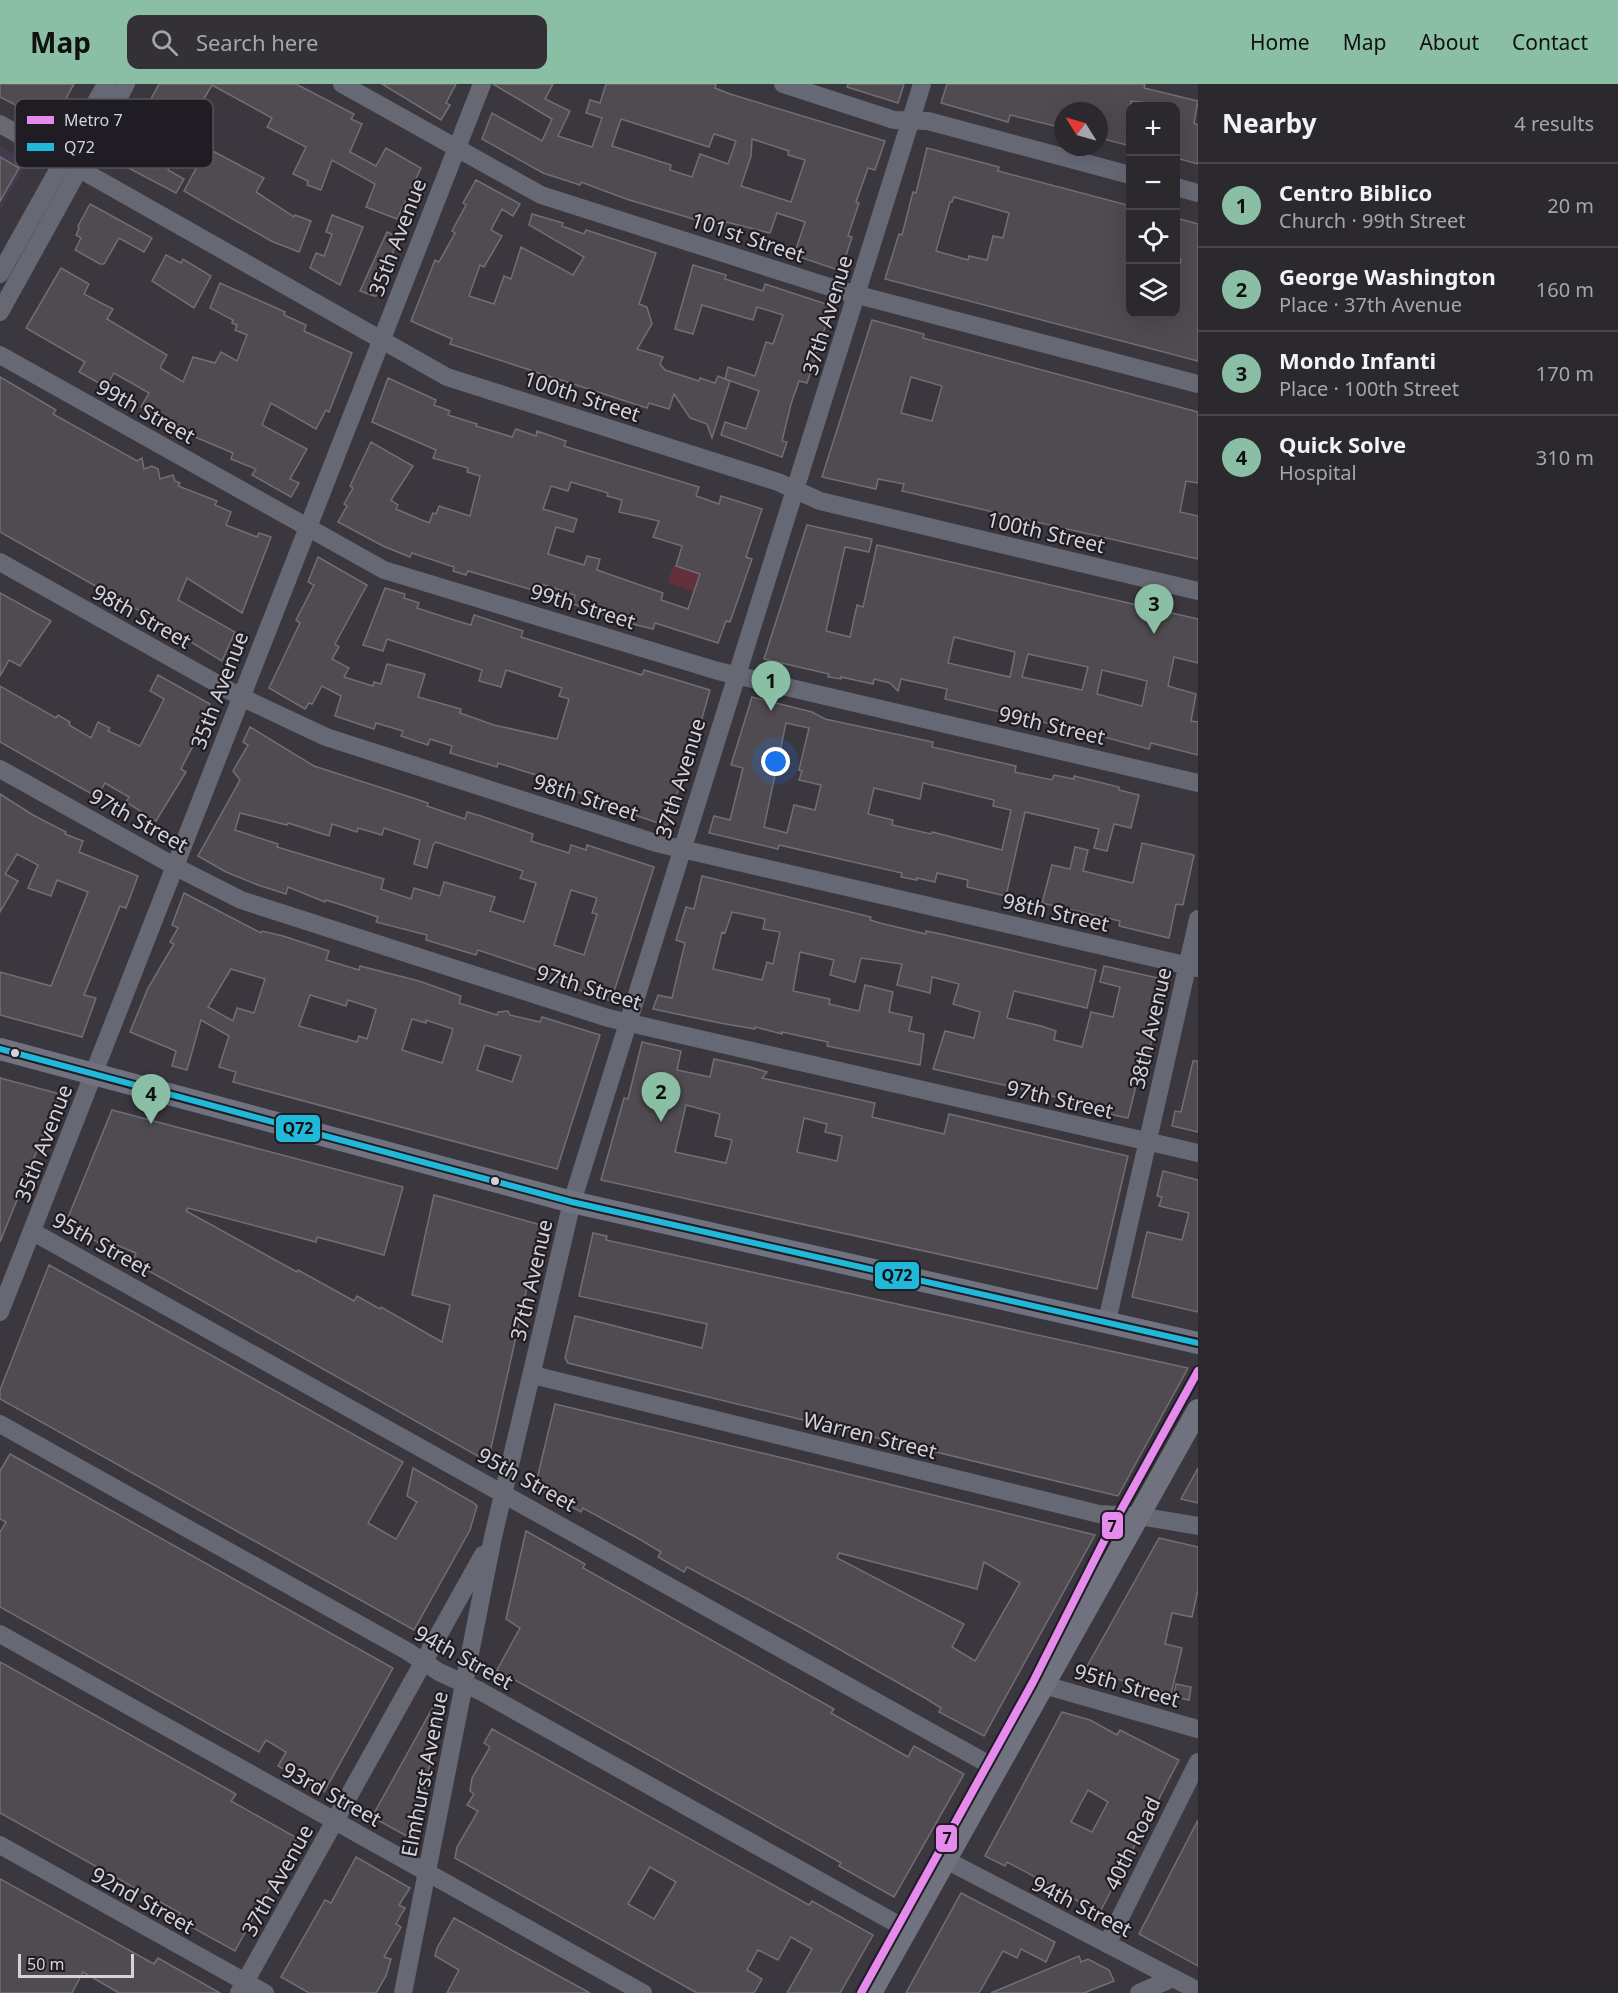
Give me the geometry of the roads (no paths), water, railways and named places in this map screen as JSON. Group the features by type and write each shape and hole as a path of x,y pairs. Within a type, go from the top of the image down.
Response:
{"main road":[{"path":"0,1049 572,1202 1198,1343"},
{"path":"871,1993 1198,1410"}],"street":[{"path":"100,99 106,84"},
{"path":"116,99 126,84"},
{"name":"101st Street","path":"342,84 541,195 858,294 1198,384"},
{"name":"35th Avenue","path":"0,1312 482,84"},
{"path":"783,84 894,120 928,121 1126,174"},
{"name":"37th Avenue","path":"505,1493 572,1202 735,674 858,294 922,84"},
{"name":"100th Street","path":"0,124 15,132"},
{"path":"0,274 69,168"},
{"path":"0,312 70,168"},
{"name":"100th Street","path":"79,168 382,338 447,377 778,482 820,501 1198,591"},
{"path":"1180,188 1198,193"},
{"name":"99th Street","path":"0,355 384,570 735,674 1198,783"},
{"name":"98th Street","path":"0,562 241,697 326,737 656,843 1193,967"},
{"name":"97th Street","path":"0,769 174,866 241,900 626,1023 1198,1154"},
{"name":"38th Avenue","path":"1107,1321 1148,1142 1193,967 1198,920"},
{"name":"95th Street","path":"33,1232 998,1768"},
{"name":"Warren Street","path":"533,1375 1099,1514 1139,1516 1198,1526"},
{"name":"94th Street","path":"0,1424 906,1929"},
{"name":"Elmhurst Avenue","path":"403,1993 493,1537 505,1493"},
{"name":"37th Avenue","path":"242,1988 493,1537"},
{"name":"93rd Street","path":"0,1634 643,1993"},
{"name":"95th Street","path":"1044,1685 1198,1729"},
{"name":"40th Road","path":"1107,1944 1198,1762"},
{"name":"92nd Street","path":"0,1845 242,1988 265,1993"},
{"name":"94th Street","path":"946,1860 1198,1991"},
{"path":"1139,1993 1173,1978"}],"metro line":[{"name":"7","path":"861,1993 1033,1682 1105,1539 1198,1371"}],"place":[{"name":"Mondo Infanti","path":"1154,634"},
{"name":"Centro Biblico","path":"771,711"},
{"name":"George Washington","path":"661,1122"},
{"name":"Quick Solve","path":"151,1124"}]}
